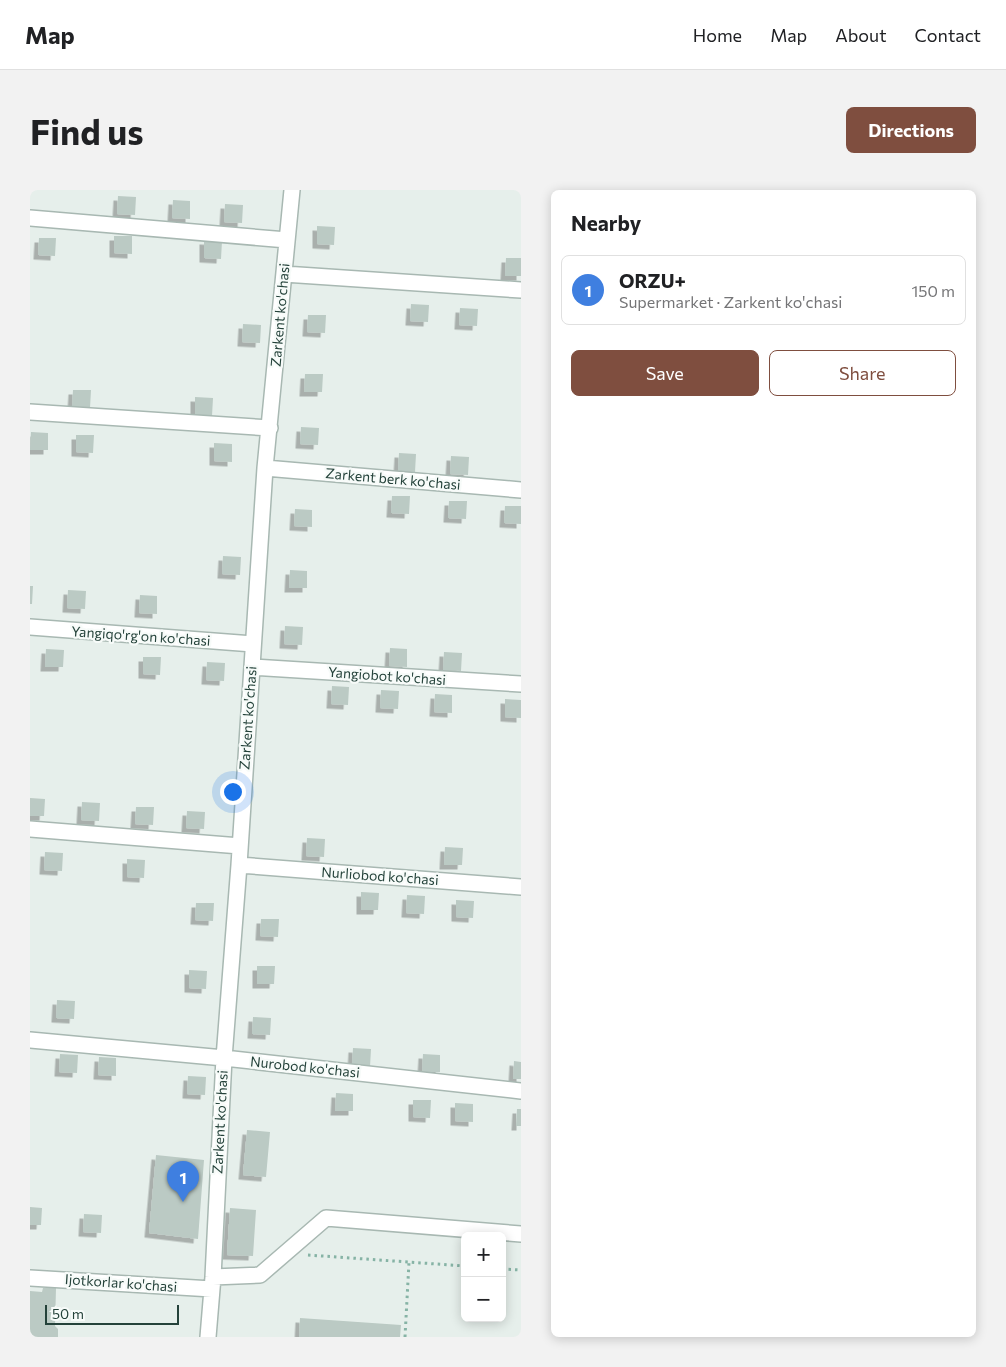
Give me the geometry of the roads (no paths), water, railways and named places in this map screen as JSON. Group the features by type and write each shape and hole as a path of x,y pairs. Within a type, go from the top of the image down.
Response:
{"street":[{"name":"Zarkent ko'chasi","path":"208,1337 224,1058 265,468 292,190"},
{"path":"30,218 287,240"},
{"path":"284,274 521,290"},
{"path":"30,412 270,428"},
{"name":"Zarkent berk ko'chasi","path":"265,468 521,490"},
{"name":"Yangiqo'rg'on ko'chasi","path":"30,627 253,644"},
{"name":"Yangiobot ko'chasi","path":"252,667 521,684"},
{"path":"30,829 240,846"},
{"name":"Nurliobod ko'chasi","path":"238,865 521,886"},
{"name":"Nurobod ko'chasi","path":"30,1040 224,1058 521,1091"},
{"name":"Ijotkorlar ko'chasi","path":"30,1278 212,1283 260,1275 326,1218 521,1234"}],"place":[{"name":"ORZU+","path":"183,1202"}]}
